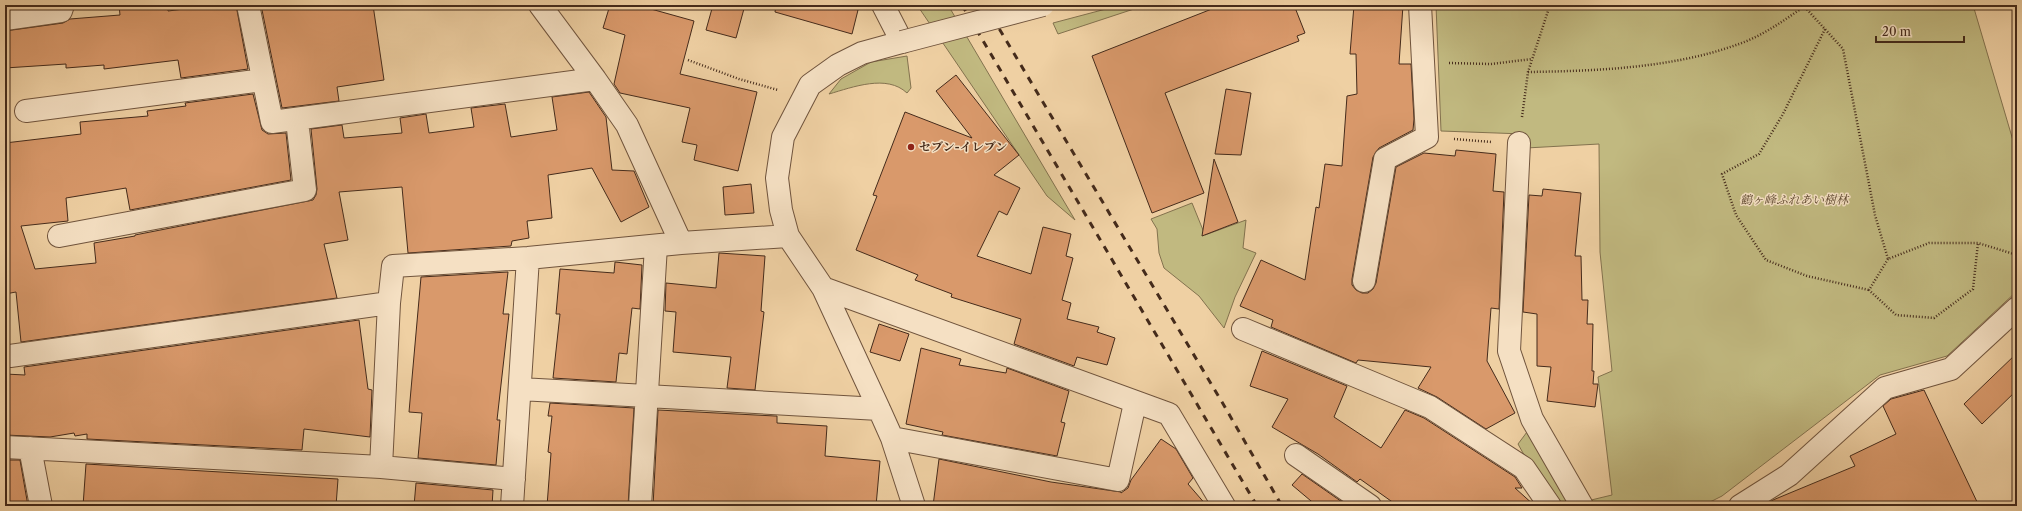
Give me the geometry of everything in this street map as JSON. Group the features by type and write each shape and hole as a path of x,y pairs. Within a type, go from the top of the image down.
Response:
{"street":[{"path":"5,19 61,11 63,5"},
{"path":"248,5 262,80 272,122 296,120 595,78"},
{"path":"540,5 595,78 627,125 681,243"},
{"path":"883,5 902,42"},
{"path":"914,506 892,438 823,288 788,236 781,210 777,178 783,137 810,85 838,65 862,53 1043,5"},
{"path":"1364,281 1385,159 1427,137 1420,5"},
{"path":"26,111 262,80"},
{"path":"59,236 306,190 296,120"},
{"path":"1519,143 1509,351 1532,418 1582,506"},
{"path":"381,467 389,303 393,266 528,258 681,243 788,236"},
{"path":"640,506 656,246"},
{"path":"512,506 528,258"},
{"path":"823,288 1135,403 1169,414 1224,506"},
{"path":"10,356 389,303"},
{"path":"1740,506 1789,475 1885,388 1951,368 2017,308"},
{"path":"1243,329 1430,407 1524,468 1550,506"},
{"path":"520,389 879,409"},
{"path":"892,438 1118,480 1135,403"},
{"path":"5,447 381,467 514,479"},
{"path":"30,448 42,506"},
{"path":"1296,455 1370,506"}],"path":[{"path":"1427,137 1519,143 1528,72 1550,5"},
{"path":"1528,72 1573,71 1679,61 1737,45 1774,27 1804,6 1843,49 1875,215 1888,259"},
{"path":"1825,29 1783,114 1760,154 1722,174 1736,215 1766,260 1807,276 1868,290 1896,315 1934,318 1973,289 1978,243"},
{"path":"1423,63 1490,64 1532,59"},
{"path":"688,60 739,79 803,98"},
{"path":"1868,290 1888,259 1929,243 1978,243 2017,256"}],"green space":[{"path":"917,5 948,5 1075,220 1047,196"},
{"path":"1121,5 1146,5 1058,34 1053,23"},
{"name":"鶴ヶ峰ふれあい樹林","path":"1436,5 1973,5 2017,154 2017,291 1947,356 1880,375 1722,496 1702,506 1591,506 1587,501 1612,495 1598,377 1612,371 1600,252 1599,144 1526,148 1524,134 1441,131"},
{"path":"907,56 911,88 907,93 899,87 880,83 859,86 829,94 841,79 871,62"},
{"path":"1192,203 1205,235 1246,220 1243,248 1256,253 1235,297 1224,328 1199,296 1164,268 1159,253 1157,229 1151,219"},
{"path":"1530,428 1571,506 1560,506 1544,480 1523,453 1518,444"}],"building":[{"path":"119,5 168,5 168,11 216,5 236,5 248,69 181,78 178,60 104,69 104,65 66,68 66,64 5,68 5,31 63,23 70,19 120,15"},
{"path":"261,5 373,5 384,80 337,87 339,101 282,108"},
{"path":"610,5 652,5 651,9 694,21 680,74 757,92 738,171 694,160 697,145 682,142 690,108 620,93 614,84 625,35 603,28"},
{"path":"713,5 745,5 736,38 706,30"},
{"path":"776,5 842,5 858,10 852,34 775,12"},
{"path":"1222,5 1294,5 1305,33 1297,36 1299,41 1165,93 1204,193 1152,213 1092,56"},
{"path":"1354,5 1403,5 1399,64 1411,64 1414,119 1413,130 1379,148 1373,157 1352,279 1352,285 1356,290 1362,293 1368,293 1373,289 1376,283 1396,167 1424,153 1455,156 1456,150 1496,154 1493,191 1504,192 1499,309 1491,308 1487,361 1515,413 1486,429 1437,397 1418,388 1431,367 1358,360 1356,363 1271,327 1273,320 1240,306 1261,260 1305,280 1316,207 1319,208 1325,164 1342,166 1347,96 1357,94 1356,54 1350,54"},
{"path":"956,75 1019,155 994,175 1020,188 1007,215 999,211 977,256 1031,274 1043,227 1071,234 1066,256 1073,258 1062,300 1071,303 1067,319 1099,327 1097,332 1115,338 1107,365 1077,357 1074,366 1014,344 1021,319 951,297 952,294 915,280 918,275 856,250 877,196 873,195 905,112 972,138 936,91"},
{"path":"1226,89 1251,93 1241,155 1215,154"},
{"path":"589,92 606,117 612,170 634,171 649,207 621,222 592,168 548,175 552,218 527,221 529,238 512,241 511,246 408,253 402,187 339,192 348,240 324,244 337,298 21,342 16,292 5,294 5,143 81,134 80,122 148,116 147,111 186,106 185,103 253,94 262,130 268,134 286,133 291,180 130,210 126,188 66,198 68,221 21,226 35,269 96,263 94,243 313,200 317,189 311,129 342,125 344,138 402,133 400,118 426,114 429,133 474,127 471,108 505,104 511,137 557,130 552,97"},
{"path":"1214,159 1238,222 1202,236"},
{"path":"751,184 754,213 725,215 723,187"},
{"path":"1543,189 1581,193 1575,256 1581,256 1582,300 1588,300 1587,324 1593,324 1593,384 1598,384 1595,407 1547,401 1551,367 1537,366 1537,314 1523,312 1529,195 1542,196"},
{"path":"719,253 765,256 761,311 764,312 755,390 727,388 731,357 673,352 676,312 665,311 666,283 716,288"},
{"path":"615,262 642,265 640,309 632,308 627,354 619,353 616,382 553,378 560,314 556,314 560,269 614,273"},
{"path":"508,272 503,314 509,314 497,420 500,420 496,465 418,458 422,413 409,412 421,277"},
{"path":"359,320 368,389 372,390 370,437 304,429 302,450 87,439 87,434 75,436 74,433 50,437 5,435 5,374 25,375 24,367"},
{"path":"879,324 909,334 900,361 870,352"},
{"path":"921,348 961,359 959,365 1006,373 1007,368 1069,391 1061,422 1065,423 1057,456 942,435 943,432 906,424"},
{"path":"1262,351 1347,386 1334,417 1381,448 1405,410 1424,418 1515,477 1522,488 1515,488 1535,506 1398,506 1360,479 1357,482 1318,454 1272,427 1288,399 1250,386"},
{"path":"2017,353 2017,390 1982,424 1964,404"},
{"path":"1924,390 1979,506 1763,506 1773,500 1855,466 1850,456 1896,434 1883,406 1891,399"},
{"path":"550,403 634,408 628,506 547,506 551,453 548,452 552,416 548,416"},
{"path":"658,410 777,416 777,423 827,426 825,456 880,461 876,506 653,506"},
{"path":"1161,439 1176,449 1193,478 1188,484 1207,506 933,506 939,459 1051,482 1121,493 1128,488 1131,480"},
{"path":"5,460 20,460 28,506 5,506"},
{"path":"86,464 338,479 336,506 83,506"},
{"path":"1302,474 1345,504 1344,506 1317,506 1292,485"},
{"path":"416,483 493,490 492,506 414,506"}],"railway":[{"path":"962,5 1257,506"},
{"path":"985,5 1222,402 1282,506"}],"place":[{"name":"セブン-イレブン","path":"911,147"}]}
